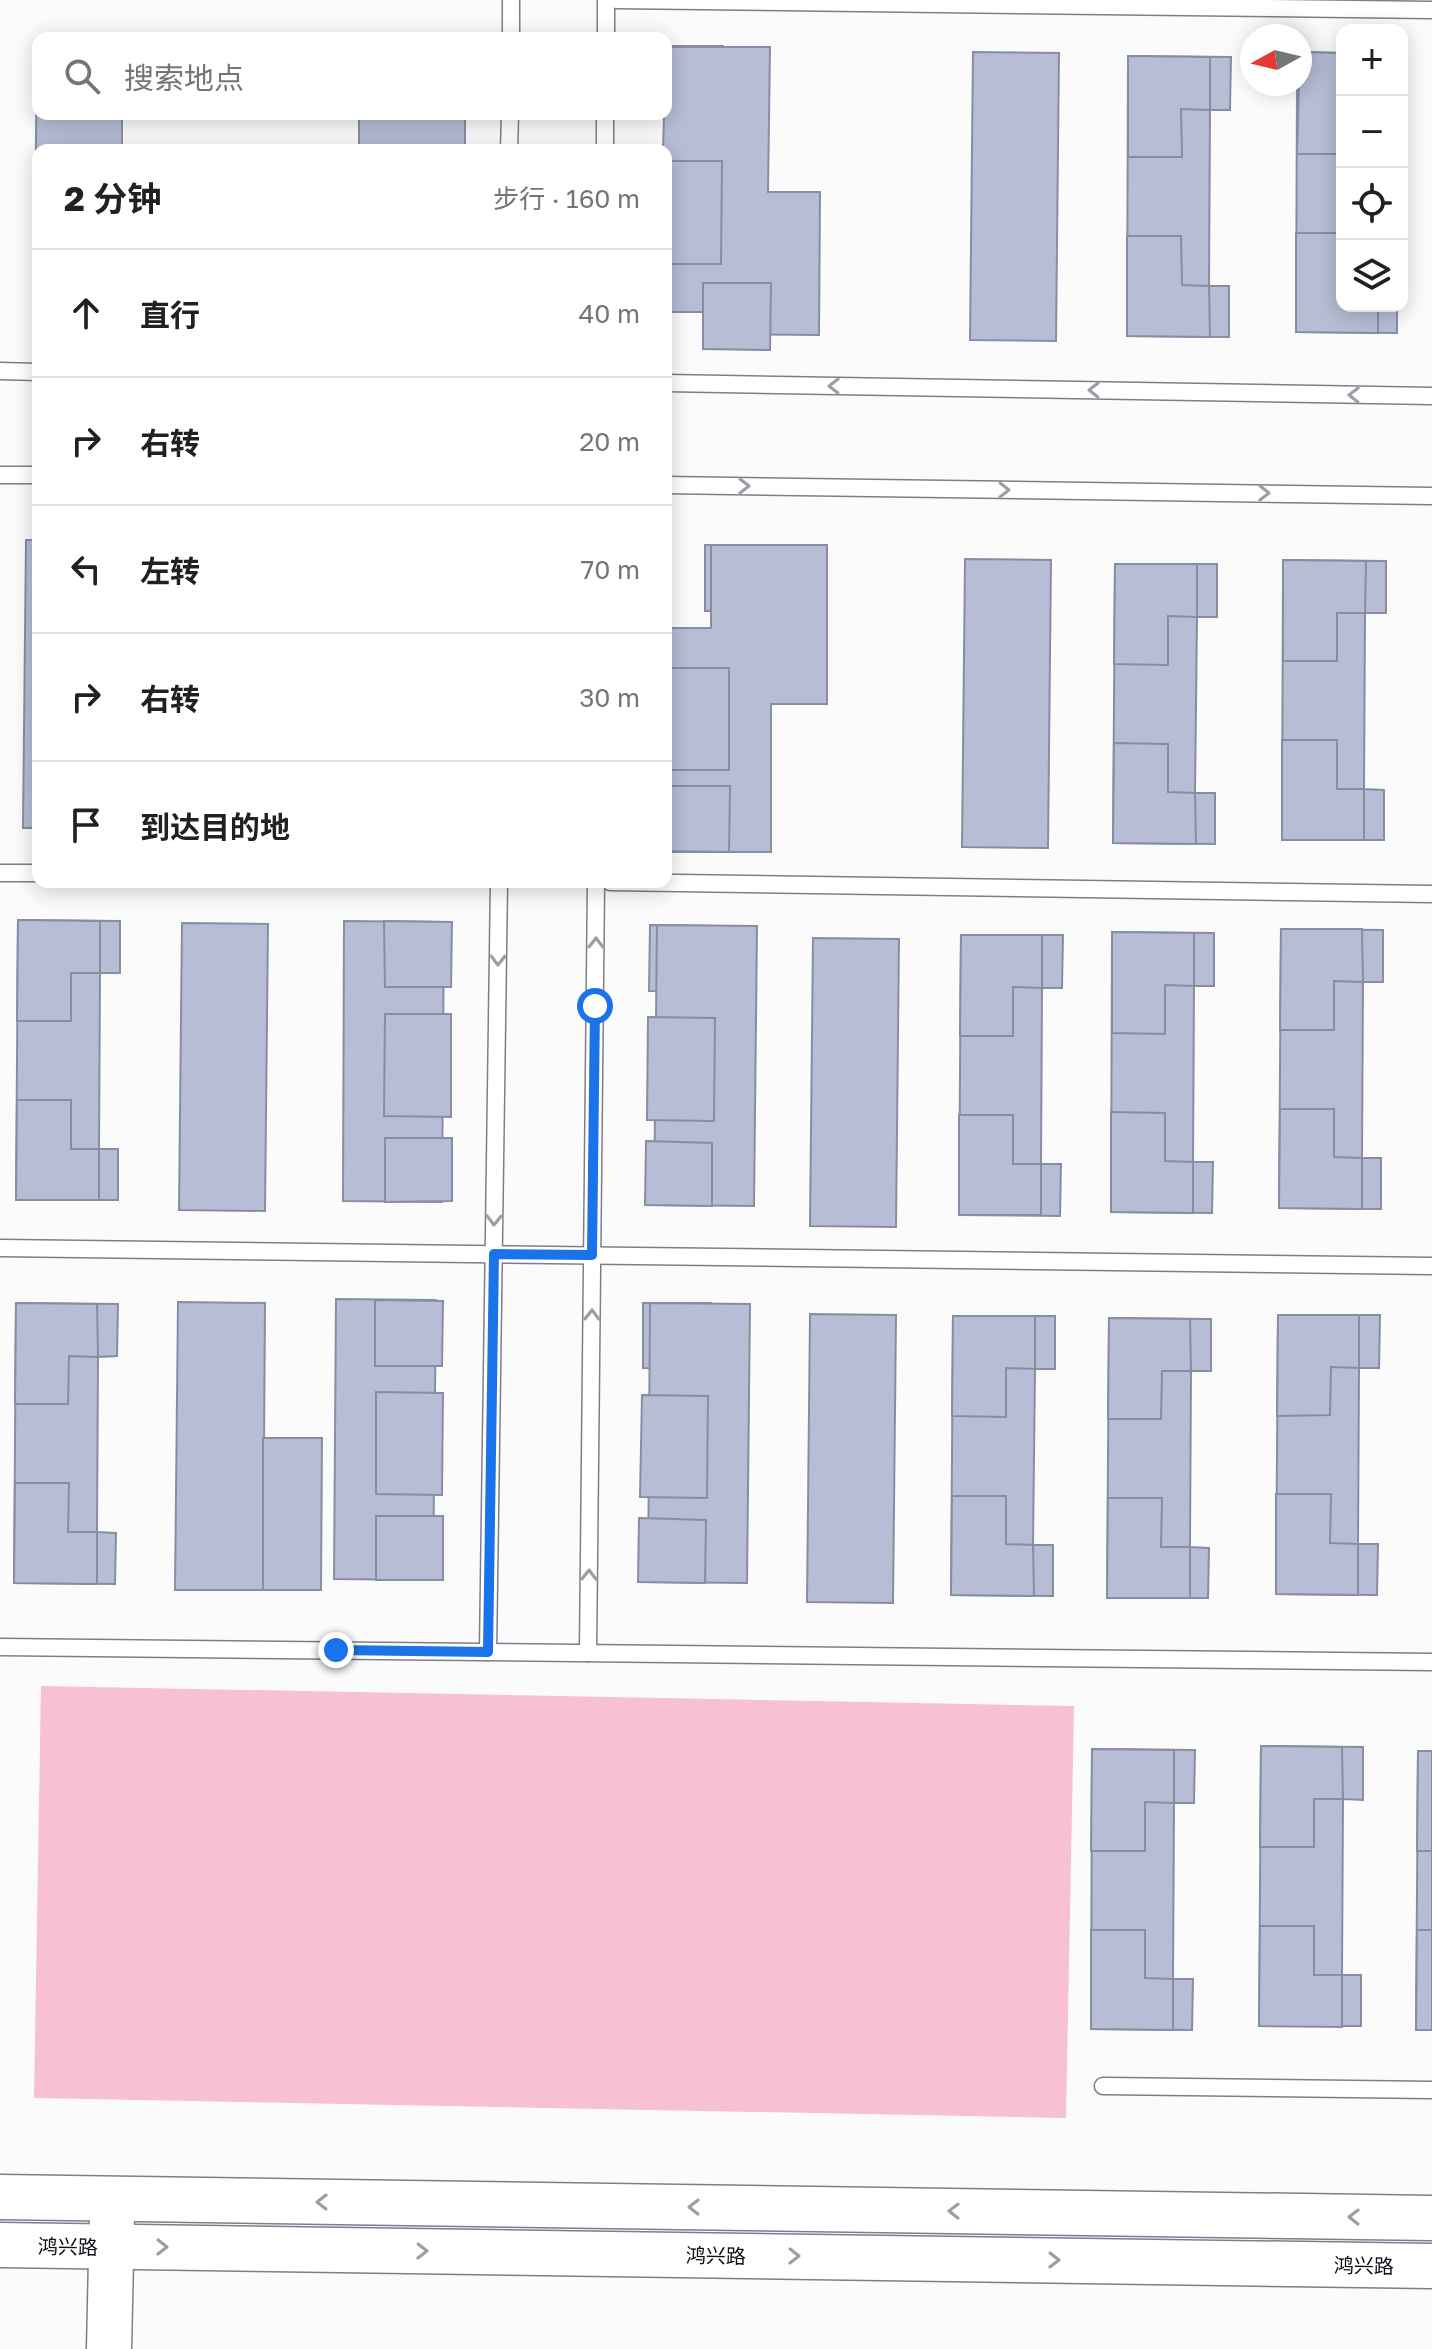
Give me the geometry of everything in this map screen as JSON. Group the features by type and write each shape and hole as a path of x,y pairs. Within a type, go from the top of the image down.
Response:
{"street":[{"path":"0,2197 1432,2218"},
{"path":"109,2349 113,2246 111,2198"},
{"name":"鸿兴路","path":"0,2245 1432,2266"}],"lane":[{"path":"511,0 511,32"},
{"path":"606,0 606,32"},
{"path":"616,0 1432,10"},
{"path":"509,144 510,120"},
{"path":"605,120 605,144"},
{"path":"0,371 32,372"},
{"path":"672,383 1432,396"},
{"path":"0,475 32,475"},
{"path":"672,485 1432,496"},
{"path":"0,873 32,873"},
{"path":"672,883 1432,894"},
{"path":"488,1652 499,888"},
{"path":"588,1653 596,888"},
{"path":"0,1248 1432,1266"},
{"path":"0,1647 1432,1662"},
{"path":"1103,2086 1432,2090"}],"shaded area":[{"path":"41,1686 1074,1706 1066,2118 34,2098"}],"building":[{"path":"672,46 723,46 722,113 672,112"},
{"path":"672,47 770,47 768,192 820,192 819,335 703,334 704,312 672,312 672,144 663,144 664,120 672,120"},
{"path":"973,52 1059,53 1056,341 970,340"},
{"path":"1312,52 1336,53 1336,312 1397,312 1397,333 1296,332 1297,96 1312,96"},
{"path":"1312,52 1336,53 1336,154 1297,154 1299,96 1312,96"},
{"path":"1128,56 1231,57 1230,110 1210,110 1209,286 1229,286 1229,337 1127,336"},
{"path":"1128,56 1210,57 1210,110 1181,109 1182,157 1128,157"},
{"path":"36,120 122,120 122,144 36,144"},
{"path":"359,120 465,120 465,144 359,144"},
{"path":"672,161 722,161 721,264 672,264"},
{"path":"1296,233 1336,233 1336,312 1378,312 1378,333 1296,332"},
{"path":"1127,236 1181,236 1182,285 1209,286 1210,337 1127,336"},
{"path":"703,283 771,283 770,350 703,349"},
{"path":"26,540 32,540 32,828 23,828"},
{"path":"705,545 773,545 772,611 705,611"},
{"path":"711,545 827,545 827,704 771,704 771,852 672,852 672,628 711,628"},
{"path":"965,559 1051,560 1048,848 962,847"},
{"path":"1283,560 1386,561 1386,613 1365,613 1364,789 1384,790 1384,840 1282,840"},
{"path":"1283,560 1366,561 1365,613 1337,613 1337,661 1283,661"},
{"path":"1115,564 1217,564 1217,617 1197,617 1195,793 1215,793 1215,844 1113,843"},
{"path":"1115,564 1197,564 1197,617 1168,616 1168,665 1114,664"},
{"path":"672,668 729,668 729,770 672,770"},
{"path":"1282,740 1337,740 1337,789 1364,789 1364,840 1282,840"},
{"path":"1114,743 1168,744 1168,792 1195,793 1196,844 1113,843"},
{"path":"672,786 730,786 729,852 672,851"},
{"path":"18,920 120,921 120,973 100,973 99,1149 118,1149 118,1200 16,1200"},
{"path":"18,920 100,921 100,973 71,973 71,1021 17,1021"},
{"path":"344,921 444,922 442,1202 343,1201"},
{"path":"384,921 452,922 451,987 385,987"},
{"path":"182,923 268,924 265,1211 179,1210"},
{"path":"650,925 717,926 716,992 649,991"},
{"path":"657,925 757,926 754,1206 654,1205"},
{"path":"1281,929 1383,930 1383,982 1363,982 1362,1158 1381,1158 1381,1209 1279,1208"},
{"path":"1281,929 1362,929 1363,982 1334,981 1334,1030 1280,1030"},
{"path":"1112,932 1214,933 1214,986 1194,986 1193,1162 1213,1162 1212,1213 1111,1212"},
{"path":"1112,932 1194,933 1194,986 1165,985 1165,1034 1112,1033"},
{"path":"961,935 1063,935 1062,988 1042,988 1041,1164 1061,1164 1060,1216 959,1215"},
{"path":"961,935 1042,935 1042,988 1013,987 1013,1036 960,1036"},
{"path":"813,938 899,939 896,1227 810,1226"},
{"path":"385,1014 451,1014 451,1117 384,1116"},
{"path":"648,1017 715,1018 714,1121 647,1120"},
{"path":"17,1100 71,1100 71,1149 99,1149 99,1200 16,1200"},
{"path":"1280,1109 1334,1109 1334,1157 1362,1158 1362,1209 1279,1208"},
{"path":"1111,1112 1165,1113 1165,1161 1193,1162 1193,1213 1111,1212"},
{"path":"959,1115 1013,1115 1013,1164 1041,1164 1041,1215 959,1215"},
{"path":"385,1138 452,1138 452,1201 385,1202"},
{"path":"646,1141 712,1143 712,1206 645,1205"},
{"path":"336,1299 436,1300 433,1580 334,1579"},
{"path":"375,1300 443,1301 442,1366 375,1366"},
{"path":"178,1302 265,1303 263,1590 175,1590"},
{"path":"16,1303 118,1304 117,1356 98,1357 97,1532 116,1533 115,1584 14,1583"},
{"path":"16,1303 97,1304 98,1357 69,1356 68,1404 15,1404"},
{"path":"643,1303 711,1303 710,1369 643,1368"},
{"path":"650,1303 750,1304 747,1583 648,1582"},
{"path":"810,1314 896,1315 893,1603 807,1602"},
{"path":"1278,1315 1380,1315 1379,1368 1359,1368 1358,1544 1378,1544 1377,1595 1276,1594"},
{"path":"1278,1315 1359,1315 1359,1368 1331,1367 1330,1415 1277,1416"},
{"path":"953,1316 1055,1316 1055,1369 1035,1369 1033,1545 1053,1545 1053,1596 951,1595"},
{"path":"953,1316 1035,1316 1035,1369 1006,1368 1006,1417 952,1416"},
{"path":"1109,1318 1211,1319 1211,1371 1191,1371 1190,1547 1209,1548 1208,1598 1107,1598"},
{"path":"1109,1318 1190,1319 1191,1371 1162,1371 1161,1419 1108,1419"},
{"path":"376,1392 443,1393 442,1495 376,1494"},
{"path":"642,1395 708,1396 707,1498 640,1497"},
{"path":"263,1438 322,1438 321,1590 263,1590"},
{"path":"15,1483 69,1483 68,1532 97,1532 97,1584 14,1583"},
{"path":"1276,1494 1331,1494 1330,1543 1358,1544 1358,1595 1276,1594"},
{"path":"952,1496 1006,1496 1006,1544 1033,1545 1034,1596 951,1595"},
{"path":"1108,1498 1162,1498 1161,1547 1190,1547 1190,1598 1107,1598"},
{"path":"376,1516 443,1516 443,1580 376,1580"},
{"path":"639,1518 706,1520 705,1583 638,1582"},
{"path":"1261,1746 1363,1747 1363,1800 1343,1799 1342,1975 1361,1975 1361,2026 1259,2026"},
{"path":"1261,1746 1342,1747 1343,1799 1314,1799 1314,1847 1260,1847"},
{"path":"1092,1749 1195,1750 1194,1803 1174,1803 1173,1979 1193,1979 1192,2030 1091,2029"},
{"path":"1092,1749 1174,1750 1174,1803 1145,1802 1145,1851 1091,1851"},
{"path":"1418,1751 1432,1751 1432,2030 1416,2030"},
{"path":"1418,1751 1432,1751 1432,1851 1417,1851"},
{"path":"1260,1926 1314,1926 1314,1975 1342,1975 1342,2027 1259,2026"},
{"path":"1091,1930 1145,1930 1145,1978 1173,1979 1173,2030 1091,2029"},
{"path":"1417,1930 1432,1930 1432,2030 1416,2030"}],"route":[{"path":"336,1650 488,1652 494,1254 592,1255 595,1006"}]}
